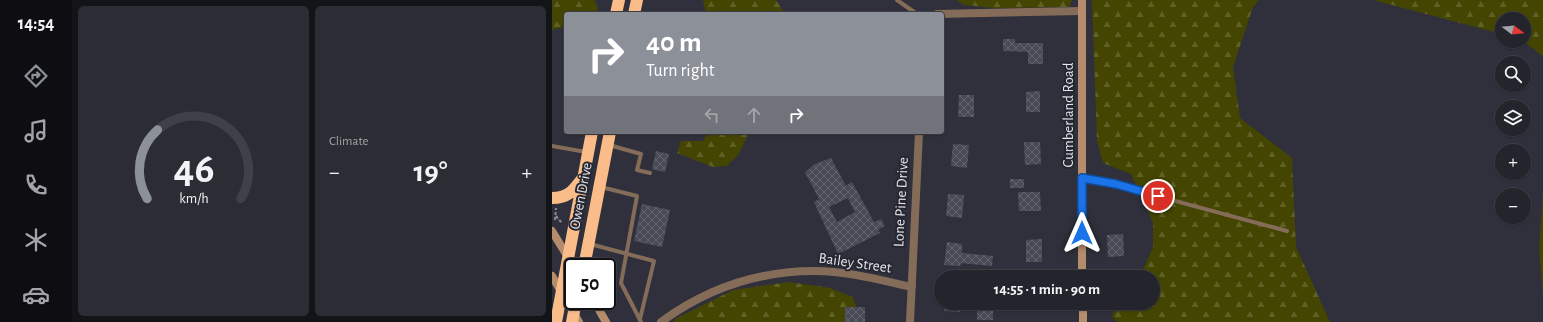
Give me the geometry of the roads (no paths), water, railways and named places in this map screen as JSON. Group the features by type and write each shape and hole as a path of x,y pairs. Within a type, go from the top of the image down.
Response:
{"highway":[{"path":"616,12 619,0"},
{"path":"634,12 637,0"},
{"name":"Owen Drive","path":"572,258 592,134"},
{"name":"Owen Drive","path":"586,258 610,134"},
{"path":"554,203 558,198 571,193 584,176"},
{"name":"Owen Drive","path":"556,322 564,287"}],"main road":[{"name":"Cumberland Road","path":"1082,0 1082,270"},
{"path":"552,231 568,258"},
{"path":"552,276 575,319"},
{"path":"599,310 606,322"},
{"path":"1083,310 1083,322"}],"street":[{"path":"944,14 1082,11"},
{"name":"Lone Pine Drive","path":"910,322 919,134"},
{"name":"Bailey Street","path":"661,322 679,309 724,287 752,278 783,272 816,271 838,273 912,287"}],"lane":[{"path":"898,0 914,12"},
{"path":"608,145 642,154 637,170 650,173"},
{"path":"552,146 588,153"},
{"path":"1082,178 1116,184 1287,231"},
{"path":"600,186 637,196 621,283 641,321"},
{"path":"588,243 654,261 641,321"}]}
